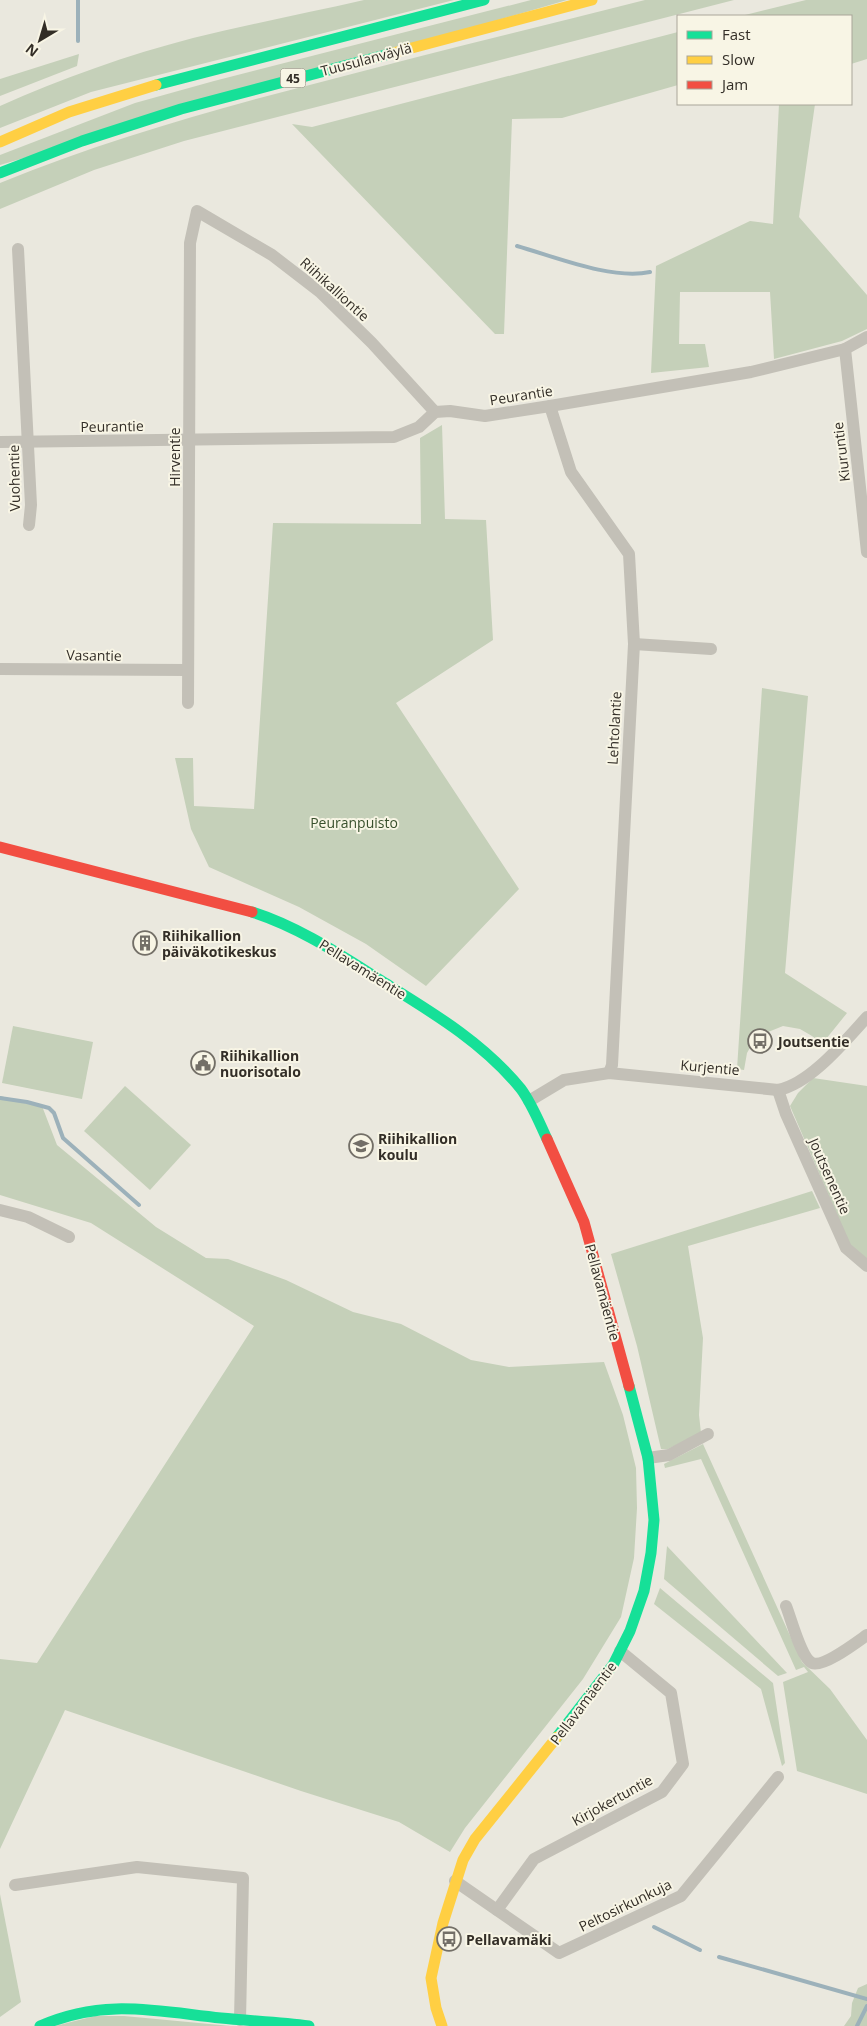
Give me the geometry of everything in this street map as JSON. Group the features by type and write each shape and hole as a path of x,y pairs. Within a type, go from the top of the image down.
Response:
{"street":[{"name":"Tuusulanväylä","path":"0,142 69,112 171,80 484,0"},
{"name":"Tuusulanväylä","path":"0,173 82,141 181,109 592,0"},
{"name":"Riihikalliontie","path":"197,211 272,255 320,292 372,343 435,412"},
{"name":"Hirventie","path":"188,703 190,246 197,211"},
{"name":"Vuohentie","path":"18,249 31,505 29,525"},
{"name":"Peurantie","path":"0,442 190,439 321,440 394,437 419,426 435,412 450,411 485,416 750,372 844,349 867,337"},
{"name":"Kiuruntie","path":"844,349 867,552"},
{"name":"Lehtolantie","path":"550,406 571,472 629,554 634,644 612,1066 610,1073"},
{"path":"634,644 710,649"},
{"name":"Vasantie","path":"0,669 188,670"},
{"name":"Pellavamäentie","path":"0,847 225,904 260,914 296,928 449,1023 507,1072 529,1101 565,1176 584,1222 648,1458 654,1520 651,1553 644,1591 630,1631 613,1666 521,1784 475,1839 463,1860 442,1922 431,1978 436,2008 442,2026"},
{"path":"778,1090 788,1088 828,1060 867,1017"},
{"name":"Kurjentie","path":"529,1101 564,1080 610,1073 778,1090"},
{"name":"Joutsenentie","path":"778,1090 786,1114 846,1248 867,1266"},
{"path":"0,1210 28,1217 69,1237"},
{"path":"648,1458 669,1455 708,1434"},
{"path":"786,1606 804,1655 811,1662 817,1664 831,1658 867,1636"},
{"name":"Kirjokertuntie","path":"497,1910 534,1859 662,1792 682,1764 671,1693 620,1651"},
{"name":"Peltosirkunkuja","path":"455,1881 559,1954 681,1896 778,1777"},
{"path":"15,1885 137,1868 243,1878 240,2020"},
{"path":"40,2026 77,2011 116,2008 309,2026"}],"green space":[{"path":"364,0 454,0 91,92 0,128 0,106 95,68 193,38"},
{"path":"531,0 567,0 0,165 0,155 135,103"},
{"path":"645,0 734,0 184,141 94,170 0,209 0,183 120,139 284,92"},
{"path":"806,0 867,0 867,59 852,64 852,15 745,15"},
{"path":"677,32 677,85 562,118 512,119 504,334 495,334 292,124 312,127"},
{"path":"79,54 77,66 0,96 0,79"},
{"path":"779,105 815,105 799,217 867,295 867,329 842,341 774,359 770,292 680,292 679,344 705,344 709,367 651,373 656,266 750,221 773,224"},
{"name":"Peuranpuisto","path":"442,425 445,519 486,520 493,640 396,703 519,889 426,986 366,944 299,907 209,867 191,829 175,758 193,758 194,806 254,809 273,523 421,524 420,438"},
{"path":"762,688 808,696 785,973 847,1013 822,1044 800,1029 783,1026 756,1037 747,1053 744,1070 737,1069"},
{"path":"13,1026 93,1042 82,1099 2,1083"},
{"path":"813,1078 867,1086 867,1261 850,1245 790,1106 798,1093"},
{"path":"125,1086 191,1145 150,1190 84,1131"},
{"path":"0,1096 42,1106 57,1145 156,1227 206,1258 228,1259 286,1280 353,1312 401,1324 471,1360 509,1367 604,1362 623,1415 636,1468 637,1508 634,1558 621,1617 583,1679 465,1828 450,1852 399,1822 301,1791 65,1710 0,1849 0,1659 37,1663 254,1326 91,1223 0,1195"},
{"path":"812,1191 820,1208 688,1246 703,1338 699,1415 701,1433 668,1449 661,1449 637,1346 611,1254"},
{"path":"703,1444 802,1662 830,1689 867,1740 867,1794 797,1771 783,1682 808,1672 804,1667 796,1670 701,1459 665,1468 664,1464"},
{"path":"667,1546 787,1673 778,1676 664,1579"},
{"path":"660,1588 773,1683 785,1763 782,1766 761,1689 654,1604"},
{"path":"0,1894 21,2002 0,2017"},
{"path":"867,1984 867,2026 844,2026 851,2016 852,2003 858,1988"},
{"path":"95,2016 124,2016 231,2026 55,2026"}],"waterway":[{"path":"78,0 78,41"},
{"path":"517,246 601,270 635,274 650,272"},
{"path":"0,1098 49,1108 54,1113 63,1138 139,1205"},
{"path":"654,1927 700,1950"},
{"path":"719,1957 867,1999"},
{"path":"857,2026 867,2006"}],"traffic: fast":[{"path":"156,85 484,0"},
{"path":"0,173 82,141 181,109 393,53"},
{"path":"252,912 286,925 334,951 455,1028 490,1056 521,1089 547,1139"},
{"path":"557,1737 613,1665 630,1631 644,1591 651,1553 654,1520 648,1458 629,1386"},
{"path":"40,2026 63,2017 108,2009 152,2010 309,2026"}],"traffic: slow":[{"path":"393,53 592,0"},
{"path":"0,142 69,112 156,85"},
{"path":"442,2026 436,2008 431,1978 443,1923 463,1860 475,1839 557,1737"}],"traffic: jam":[{"path":"0,847 252,912"},
{"path":"547,1139 584,1222 629,1386"}],"place":[{"name":"Riihikallion päiväkotikeskus","path":"145,943"},
{"name":"Joutsentie","path":"760,1041"},
{"name":"Riihikallion nuorisotalo","path":"203,1063"},
{"name":"Riihikallion koulu","path":"361,1146"},
{"name":"Pellavamäki","path":"449,1939"}]}
